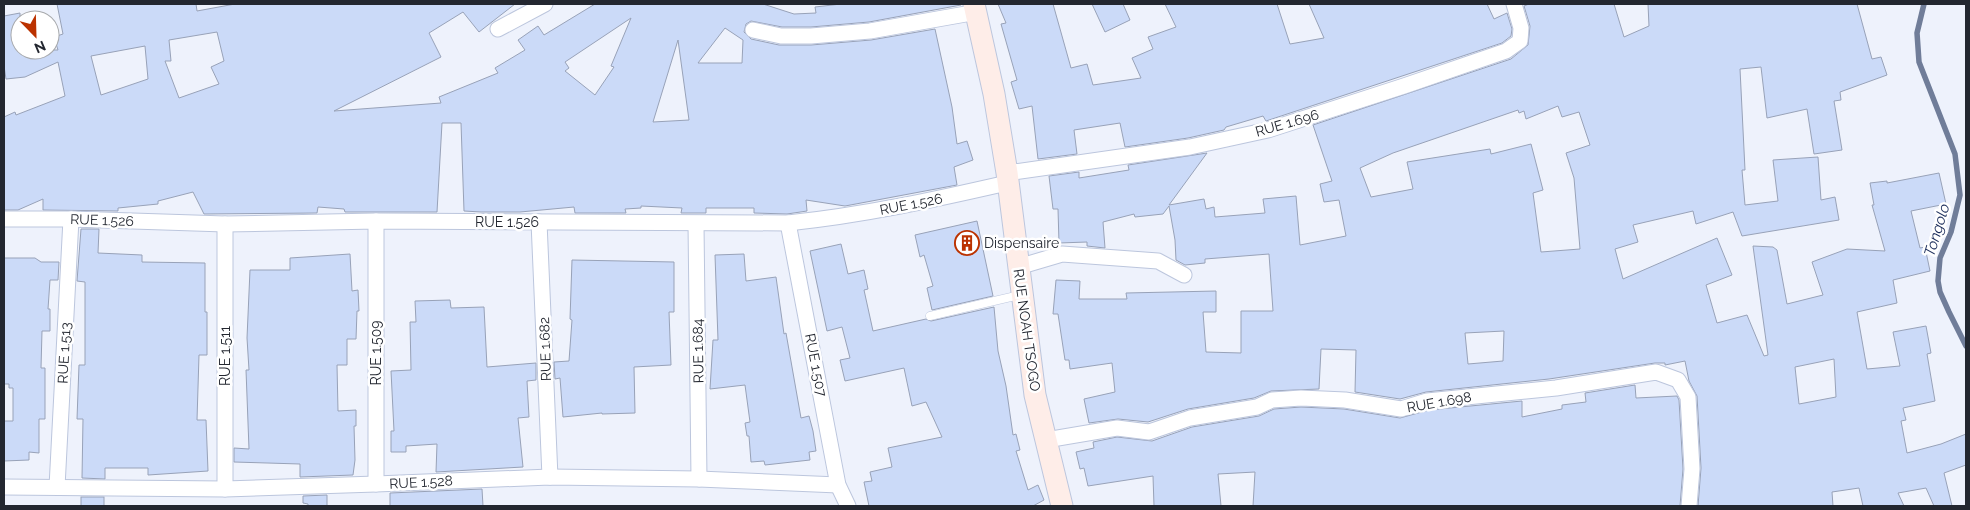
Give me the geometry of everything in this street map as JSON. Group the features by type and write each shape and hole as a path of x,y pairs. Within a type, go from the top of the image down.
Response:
{"main road":[{"name":"RUE NOAH TSOGO","path":"975,8 994,94 1007,178 1035,395 1062,506"}],"street":[{"path":"498,29 545,4"},
{"name":"RUE 1.696","path":"1007,178 1190,147 1268,130 1506,51 1520,41 1520,28 1514,4"},
{"path":"753,30 782,36 870,31 975,8"},
{"name":"RUE 1.526","path":"4,219 225,224 376,222 788,223 848,216 892,208 1007,178"},
{"name":"RUE 1.513","path":"56,487 70,219"},
{"name":"RUE 1.509","path":"376,222 376,484"},
{"name":"RUE 1.682","path":"539,222 550,477"},
{"name":"RUE 1.507","path":"788,223 838,485 848,506"},
{"name":"RUE 1.511","path":"225,224 225,488"},
{"name":"RUE 1.684","path":"696,224 699,479"},
{"path":"1018,267 1062,254 1158,261 1184,275"},
{"name":"RUE 1.698","path":"1046,440 1117,428 1149,432 1190,418 1256,408 1272,400 1301,398 1345,400 1401,409 1427,401 1556,388 1656,372 1678,380 1688,397 1692,468 1689,506"},
{"name":"RUE 1.528","path":"4,487 225,488 550,477 699,479 838,485"}],"lane":[{"path":"930,316 1022,294"}],"building":[{"path":"57,4 196,4 197,11 235,4 515,4 479,32 463,12 429,33 441,57 334,111 441,103 439,97 498,73 495,68 525,50 518,40 538,26 544,35 595,4 763,4 794,14 816,13 815,7 841,4 961,4 869,22 811,27 782,27 751,21 746,24 744,32 751,39 779,45 811,45 871,40 935,29 952,107 957,144 967,141 973,160 954,167 957,185 845,206 806,200 807,211 787,214 754,213 754,208 706,208 706,213 681,213 682,208 641,206 641,208 625,209 626,213 575,213 574,207 520,212 464,211 461,123 442,123 437,212 345,212 344,209 318,207 317,213 204,214 193,192 158,201 158,204 118,208 118,211 43,210 43,199 18,210 4,210 4,117 15,112 16,115 65,96 58,62 25,77 6,79 4,66 4,16 10,15 10,60 60,60 60,35 63,34 60,10 58,10","holes":["631,18 611,66 614,67 595,95 565,71 569,68 565,62","725,28 743,40 742,63 698,63","217,32 224,61 211,67 219,84 179,98 165,61 171,61 169,40","678,40 689,120 653,122","145,46 148,79 101,95 91,56"]},
{"path":"998,4 1053,4 1071,68 1087,64 1093,85 1141,78 1132,58 1153,49 1148,37 1176,27 1165,4 1277,4 1290,44 1324,38 1309,4 1487,4 1494,19 1507,13 1512,29 1511,36 1502,43 1266,121 1263,116 1226,127 1224,130 1188,138 1125,147 1120,123 1074,130 1077,154 1038,159 1032,106 1019,109 1011,82 1017,80 1001,24 1006,23"},
{"path":"1092,4 1123,4 1130,20 1105,32"},
{"path":"1529,4 1614,4 1624,37 1649,26 1648,4 1857,4 1872,59 1881,57 1887,75 1840,92 1841,100 1834,101 1842,150 1814,154 1807,109 1767,118 1761,67 1740,69 1745,170 1742,170 1745,205 1778,201 1773,160 1818,157 1821,200 1835,197 1839,220 1742,236 1733,212 1696,224 1693,211 1633,225 1638,242 1615,249 1623,279 1717,238 1732,275 1706,285 1717,323 1747,315 1764,356 1768,355 1753,246 1773,247 1777,250 1787,304 1823,295 1812,262 1847,249 1885,251 1872,205 1874,205 1870,183 1887,181 1887,183 1939,173 1946,204 1911,211 1920,248 1925,247 1930,271 1893,280 1897,303 1857,312 1867,369 1900,366 1893,332 1926,326 1931,353 1927,354 1935,401 1903,408 1906,420 1901,421 1907,453 1941,444 1966,434 1966,465 1944,473 1952,506 1934,506 1926,488 1898,493 1904,506 1863,506 1859,488 1832,492 1833,506 1698,506 1701,468 1697,396 1689,381 1685,361 1665,365 1665,363 1655,363 1549,379 1426,392 1400,399 1355,392 1356,350 1321,349 1319,389 1271,391 1254,398 1188,409 1148,422 1118,419 1089,423 1084,399 1115,392 1112,363 1070,369 1069,360 1065,360 1058,314 1053,314 1056,280 1080,281 1079,299 1127,299 1126,293 1216,291 1216,312 1203,312 1206,352 1241,353 1241,311 1273,311 1269,254 1205,259 1205,263 1185,265 1176,260 1175,240 1169,206 1163,214 1135,217 1134,214 1103,222 1105,248 1087,246 1087,242 1059,243 1058,209 1053,209 1049,176 1079,172 1079,178 1129,170 1128,165 1207,153 1169,205 1204,199 1206,209 1214,207 1215,217 1265,213 1263,199 1296,196 1300,245 1346,236 1339,200 1324,202 1320,184 1332,181 1313,125 1511,59 1528,45 1530,26 1524,6","holes":["1558,106 1562,117 1579,112 1590,145 1566,153 1574,178 1580,249 1541,252 1533,193 1543,190 1531,144 1491,154 1490,149 1407,162 1413,189 1371,197 1360,168 1393,153 1518,110 1519,113 1524,111 1526,119","1504,331 1503,361 1468,364 1465,333","1834,359 1836,397 1799,404 1795,367"]},
{"path":"977,221 993,296 932,310 927,288 933,286 924,255 920,257 915,235"},
{"path":"81,229 99,229 98,253 142,255 142,262 205,263 207,355 199,355 197,420 206,420 208,471 148,475 148,468 105,468 105,479 82,478 83,419 77,419 79,365 85,365 85,282 77,281"},
{"path":"841,244 848,274 864,270 868,289 864,290 873,331 994,307 998,351 1006,386 1013,435 1016,434 1020,450 1016,451 1028,490 1038,485 1044,500 1033,506 869,506 864,482 872,481 870,472 892,467 888,448 942,437 926,402 912,406 904,368 845,381 840,360 850,358 842,327 827,331 810,251"},
{"path":"350,254 352,291 358,290 359,311 357,311 356,339 347,339 347,365 337,365 338,411 356,410 353,475 300,477 300,464 234,462 234,448 249,449 246,370 249,370 247,338 250,270 290,270 290,258"},
{"path":"744,254 746,281 776,277 784,334 786,333 801,418 809,416 813,431 816,451 809,452 810,460 765,465 764,461 751,462 749,436 747,436 745,423 750,422 745,385 710,389 713,340 718,340 715,255"},
{"path":"4,258 35,258 41,262 59,262 58,280 50,280 48,309 50,309 50,331 42,331 41,368 45,368 45,419 39,419 39,453 29,452 29,460 4,461 4,421 13,421 13,388 9,388 9,384 4,384"},
{"path":"572,260 674,262 674,312 669,312 671,365 634,367 635,413 602,413 563,417 560,378 555,379 554,362 569,361 572,320 570,319"},
{"path":"450,300 451,308 484,307 487,367 536,363 536,380 527,381 529,417 518,418 523,467 436,472 437,444 406,446 406,452 391,452 391,431 394,431 391,371 411,370 410,322 416,322 415,301"},
{"path":"1635,385 1636,398 1677,396 1679,400 1683,469 1680,506 1253,506 1255,472 1218,474 1221,506 1154,506 1153,476 1088,486 1084,468 1080,469 1076,452 1094,448 1093,442 1117,437 1152,441 1192,427 1259,416 1274,409 1301,407 1344,409 1400,418 1429,410 1522,401 1522,417 1562,409 1562,405 1586,402 1585,393"},
{"path":"482,489 483,506 390,506 390,493"},
{"path":"327,495 327,506 308,506 308,504 303,503 303,496"},
{"path":"81,497 104,497 104,506 81,506"}],"waterway":[{"name":"Tongolo","path":"1924,4 1917,33 1919,62 1955,154 1960,195 1951,232 1940,258 1938,281 1940,292 1966,346"}],"place":[{"name":"Dispensaire","path":"967,243"}]}
